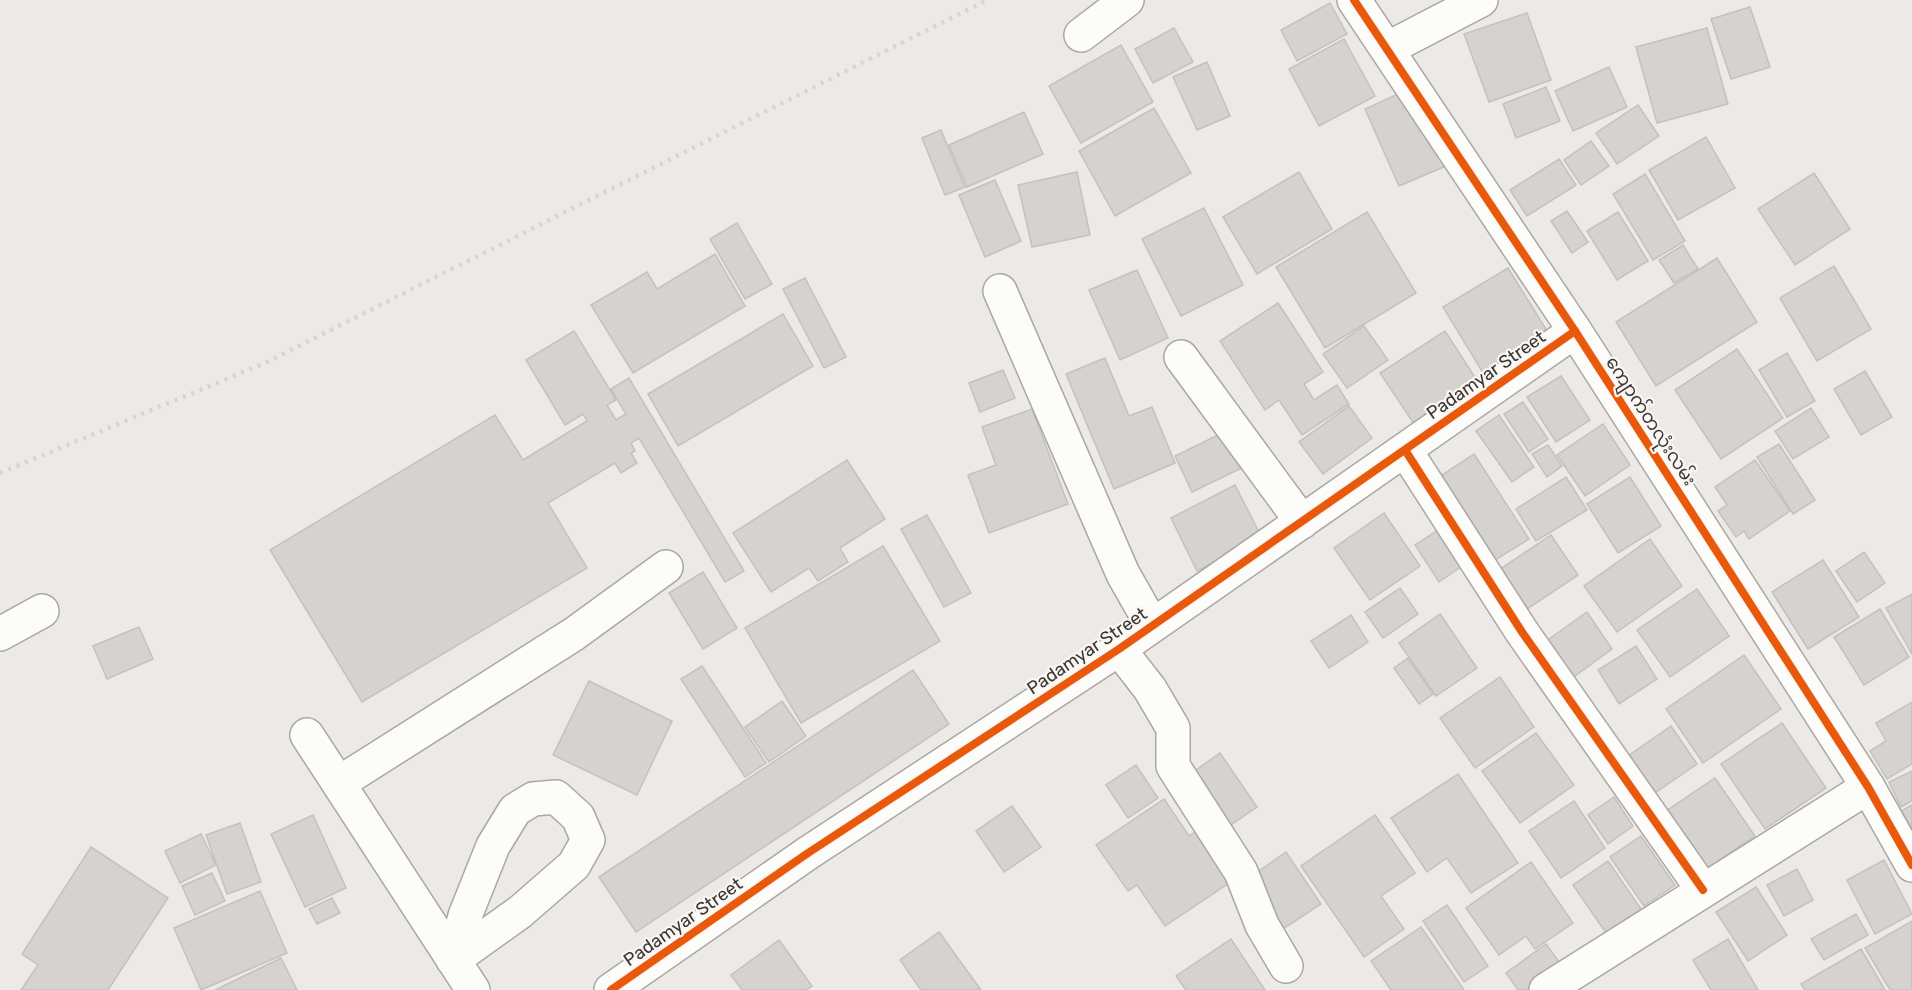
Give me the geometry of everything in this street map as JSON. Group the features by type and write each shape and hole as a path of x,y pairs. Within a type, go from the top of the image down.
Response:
{"street":[{"path":"1081,35 1127,0"},
{"name":"ကျောက်တလုံးလမ်း","path":"1354,0 1575,331 1868,787 1912,865"},
{"path":"1387,49 1481,0"},
{"path":"1000,291 1123,574 1152,626"},
{"name":"Padamyar Street","path":"611,990 817,847 1119,649 1575,331"},
{"path":"1181,357 1302,522"},
{"path":"1405,450 1522,632 1703,890"},
{"path":"339,783 574,634 666,567"},
{"path":"0,634 42,610"},
{"path":"1119,649 1150,688 1173,728 1173,766 1241,872 1262,925 1286,966"},
{"path":"307,735 473,990"},
{"path":"1546,990 1868,787"},
{"path":"556,797 578,817 588,840 574,865 520,912 453,960 465,916 493,846 515,810 533,799 556,797"}],"building":[{"path":"1330,3 1347,34 1297,61 1281,30"},
{"path":"1750,7 1770,67 1731,79 1711,19"},
{"path":"1527,13 1551,80 1489,102 1464,34"},
{"path":"1174,28 1193,62 1153,83 1135,49"},
{"path":"1707,28 1728,104 1657,123 1636,47"},
{"path":"1344,39 1375,96 1319,126 1289,69"},
{"path":"1121,45 1153,102 1081,143 1049,86"},
{"path":"1207,62 1230,116 1197,130 1173,77"},
{"path":"1609,67 1627,107 1573,131 1555,91"},
{"path":"1546,87 1560,121 1516,138 1503,104"},
{"path":"1411,88 1446,166 1399,186 1365,109"},
{"path":"1638,105 1659,136 1617,164 1596,133"},
{"path":"1154,108 1191,173 1115,216 1079,151"},
{"path":"1024,112 1043,154 967,187 949,145"},
{"path":"941,130 965,187 945,195 922,138"},
{"path":"1706,137 1735,188 1678,220 1649,170"},
{"path":"1591,141 1609,166 1581,185 1564,160"},
{"path":"1559,159 1576,185 1527,216 1510,190"},
{"path":"1077,172 1090,235 1032,247 1018,185"},
{"path":"1299,172 1332,229 1257,274 1223,217"},
{"path":"1814,173 1850,229 1795,265 1758,209"},
{"path":"1645,174 1685,241 1653,260 1613,194"},
{"path":"995,180 1021,241 985,257 959,195"},
{"path":"1204,208 1243,285 1181,316 1142,239"},
{"path":"1567,211 1588,242 1572,253 1551,221"},
{"path":"1367,212 1416,293 1325,348 1276,267"},
{"path":"1618,212 1648,261 1617,280 1587,231"},
{"path":"737,223 772,284 745,299 710,239"},
{"path":"1683,245 1698,269 1674,283 1659,260"},
{"path":"715,254 745,306 633,373 591,305 647,272 657,289"},
{"path":"1717,258 1757,322 1656,386 1616,322"},
{"path":"1834,266 1871,329 1817,361 1780,298"},
{"path":"1508,268 1549,334 1483,373 1443,307"},
{"path":"1137,270 1168,338 1120,360 1089,290"},
{"path":"805,278 846,357 824,368 783,289"},
{"path":"1278,303 1323,372 1304,384 1314,400 1337,385 1349,404 1302,435 1279,400 1265,410 1220,341"},
{"path":"783,314 813,366 678,446 648,394"},
{"path":"1364,326 1388,360 1347,388 1323,354"},
{"path":"574,331 616,400 607,405 616,420 626,414 611,389 629,378 744,571 725,582 639,438 631,443 635,451 631,453 637,463 621,473 615,463 548,503 587,568 362,702 270,550 495,415 523,460 587,421 583,414 565,425 526,360"},
{"path":"1445,331 1480,385 1416,427 1380,373"},
{"path":"1737,349 1783,418 1721,459 1675,390"},
{"path":"1787,353 1815,401 1787,417 1759,370"},
{"path":"1105,358 1129,416 1152,407 1175,463 1114,489 1066,374"},
{"path":"1003,370 1015,398 980,412 969,383"},
{"path":"1865,371 1892,417 1861,435 1834,389"},
{"path":"1561,376 1590,420 1556,442 1527,397"},
{"path":"1523,402 1548,439 1529,452 1504,414"},
{"path":"1349,406 1372,438 1323,474 1299,442"},
{"path":"1811,408 1829,437 1793,459 1775,431"},
{"path":"1032,409 1068,504 989,533 968,475 996,465 982,427"},
{"path":"1499,415 1534,467 1512,482 1476,431"},
{"path":"1603,424 1630,465 1585,496 1557,455"},
{"path":"1224,432 1242,468 1192,492 1175,456"},
{"path":"1779,444 1815,500 1793,514 1757,457"},
{"path":"1548,445 1562,466 1547,477 1532,454"},
{"path":"1474,454 1529,539 1487,565 1433,481"},
{"path":"847,460 885,519 840,548 848,562 818,581 809,568 771,592 733,533"},
{"path":"1755,460 1790,511 1749,539 1744,531 1736,537 1718,511 1727,505 1715,487"},
{"path":"1566,477 1587,510 1536,541 1516,509"},
{"path":"1630,477 1661,526 1618,553 1587,504"},
{"path":"1235,485 1262,538 1197,571 1171,518"},
{"path":"1384,513 1420,566 1370,600 1334,548"},
{"path":"927,515 971,593 944,607 901,529"},
{"path":"1441,528 1465,564 1439,582 1415,545"},
{"path":"1551,535 1578,575 1518,615 1491,575"},
{"path":"1650,539 1682,586 1617,632 1584,586"},
{"path":"883,546 940,641 801,723 745,628"},
{"path":"1864,552 1885,583 1857,602 1836,571"},
{"path":"1823,560 1859,617 1808,649 1772,592"},
{"path":"703,572 737,628 703,649 669,593"},
{"path":"1400,588 1418,614 1383,638 1365,612"},
{"path":"1697,589 1729,636 1670,677 1637,630"},
{"path":"1912,594 1912,654 1886,608"},
{"path":"1880,609 1909,657 1864,685 1834,637"},
{"path":"1587,612 1612,649 1564,684 1538,647"},
{"path":"1440,614 1477,668 1436,696 1399,643"},
{"path":"1351,615 1368,642 1329,668 1311,641"},
{"path":"139,627 153,659 107,679 93,646"},
{"path":"1636,646 1657,679 1619,704 1598,670"},
{"path":"1744,655 1781,709 1703,763 1666,709"},
{"path":"1408,658 1433,694 1419,704 1394,668"},
{"path":"702,666 766,763 745,777 681,679"},
{"path":"913,670 949,724 636,932 599,877"},
{"path":"1500,677 1534,727 1475,768 1440,718"},
{"path":"589,681 672,721 637,795 553,755"},
{"path":"782,701 806,736 769,762 745,727"},
{"path":"1912,702 1912,764 1887,779 1870,751 1886,741 1876,723"},
{"path":"1782,723 1826,788 1765,829 1721,764"},
{"path":"1671,726 1697,764 1652,795 1625,758"},
{"path":"1536,733 1574,785 1520,823 1482,771"},
{"path":"1220,753 1257,807 1228,827 1192,773"},
{"path":"1136,765 1158,798 1128,818 1106,785"},
{"path":"1912,771 1912,801 1901,807 1889,782"},
{"path":"1458,774 1518,863 1471,893 1447,858 1427,872 1391,818"},
{"path":"1715,778 1755,836 1700,873 1660,815"},
{"path":"1614,797 1633,826 1608,844 1588,815"},
{"path":"1164,799 1189,836 1201,828 1235,879 1165,926 1137,885 1128,891 1096,845"},
{"path":"1574,801 1605,848 1561,878 1529,831"},
{"path":"1912,805 1912,829 1901,811"},
{"path":"1012,806 1041,847 1004,872 976,831"},
{"path":"313,815 346,888 305,907 271,834"},
{"path":"1375,815 1415,873 1381,896 1404,929 1364,957 1301,866"},
{"path":"240,823 261,882 227,894 206,835"},
{"path":"201,834 216,865 180,883 165,851"},
{"path":"1641,836 1675,885 1644,906 1610,857"},
{"path":"91,847 168,898 108,990 21,990 38,965 22,954"},
{"path":"1286,852 1321,904 1283,929 1249,878"},
{"path":"1884,860 1912,914 1875,934 1847,880"},
{"path":"1608,861 1641,909 1606,933 1573,885"},
{"path":"1531,862 1573,923 1535,949 1526,936 1499,955 1466,908"},
{"path":"1797,869 1813,900 1784,916 1767,885"},
{"path":"212,873 225,901 195,915 182,886"},
{"path":"1756,887 1787,935 1748,961 1716,912"},
{"path":"260,891 287,953 201,990 174,928"},
{"path":"332,898 340,913 317,924 309,909"},
{"path":"1447,905 1488,966 1464,982 1423,921"},
{"path":"1856,914 1868,935 1824,960 1811,939"},
{"path":"1912,921 1912,990 1890,990 1865,948"},
{"path":"1421,927 1464,990 1391,990 1371,961"},
{"path":"939,932 981,990 921,990 900,960"},
{"path":"1231,939 1265,990 1186,990 1176,976"},
{"path":"1728,939 1758,990 1711,990 1693,960"},
{"path":"779,940 812,986 806,990 742,990 731,975"},
{"path":"1546,944 1562,966 1527,990 1518,990 1506,973"},
{"path":"1861,949 1885,990 1805,990 1801,984"},
{"path":"281,958 297,990 215,990"}],"railway":[{"path":"0,473 265,363 987,0"}],"cycle path":[{"path":"1354,0 1575,331 1868,787 1912,865"},
{"path":"611,990 808,853 1119,649 1575,331"},
{"path":"1405,450 1522,632 1703,890"}]}
